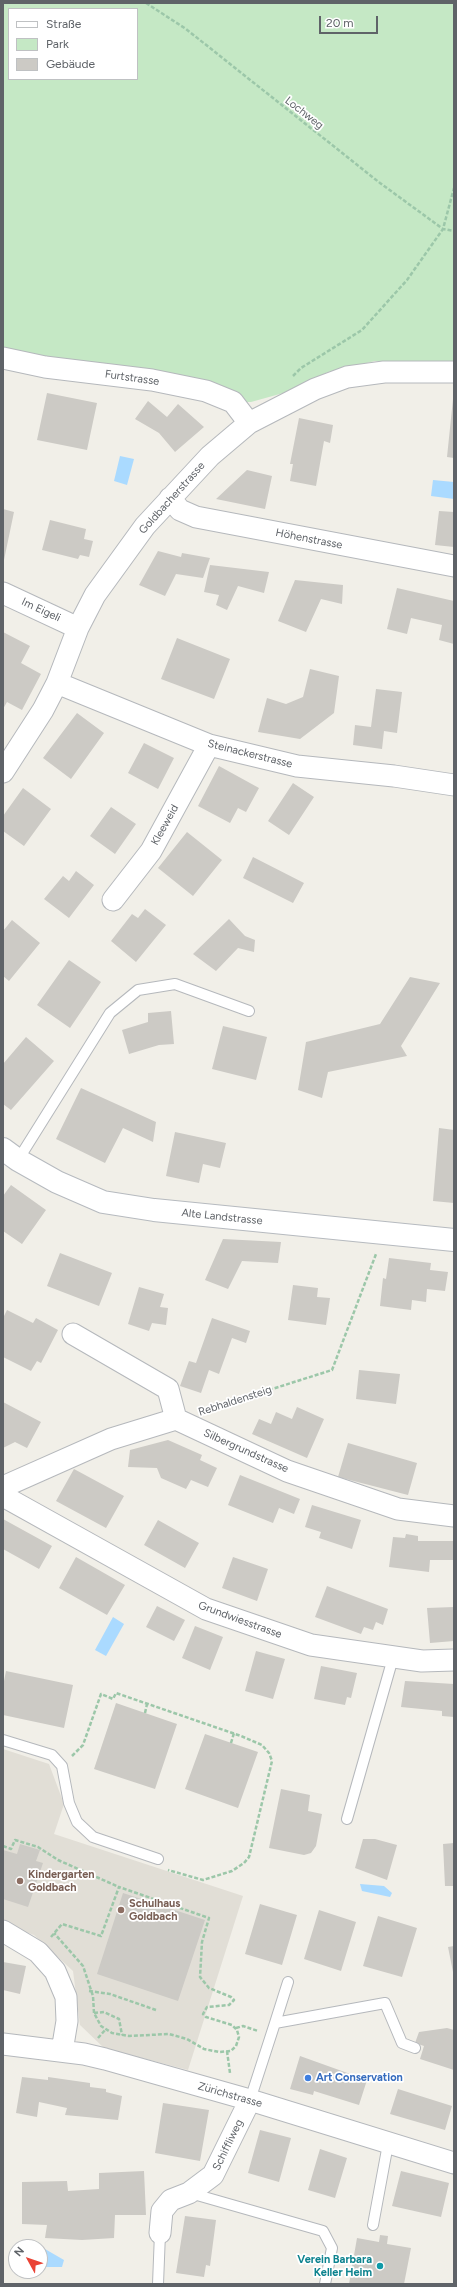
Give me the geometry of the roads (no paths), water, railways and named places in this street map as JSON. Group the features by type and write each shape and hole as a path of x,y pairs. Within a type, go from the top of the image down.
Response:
{"main road":[{"name":"Alte Landstrasse","path":"7,1153 57,1182 103,1202 154,1210 454,1240"}],"street":[{"name":"Furtstrasse","path":"3,358 45,367 152,380 206,391 233,402 249,423"},
{"name":"Goldbacherstrasse","path":"3,772 43,710 57,683 78,628 95,595 119,560 170,498 210,456 249,423 315,388 347,377 384,372 454,372"},
{"name":"Höhenstrasse","path":"170,498 180,510 196,517 454,566"},
{"name":"Im Eigeli","path":"3,592 78,628"},
{"name":"Steinackerstrasse","path":"57,683 210,745 297,766 394,776 454,785"},
{"name":"Kleeweid","path":"114,900 151,851 210,745"},
{"path":"3,1487 111,1439 176,1419 168,1389 73,1334"},
{"name":"Silbergrundstrasse","path":"176,1419 287,1471 398,1509 454,1516"},
{"name":"Grundwiesstrasse","path":"3,1496 206,1609 311,1645 393,1658 422,1661 454,1660"},
{"path":"3,1931 38,1952 55,1971 66,1997 67,2020 62,2051"},
{"name":"Zürichstrasse","path":"3,2044 62,2051 105,2060 250,2100 388,2144 454,2162"},
{"name":"Schiffliweg","path":"160,2233 162,2211 171,2200 189,2193 213,2175 250,2100"}],"lane":[{"path":"7,1153 110,1013 138,990 175,984 249,1011"},
{"path":"347,1819 393,1658"},
{"path":"3,1740 52,1755 62,1766 69,1803 77,1822 93,1837 158,1859"},
{"path":"250,2100 288,1982"},
{"path":"275,2023 385,2003 402,2043 415,2048"},
{"path":"373,2225 388,2144"},
{"path":"189,2193 323,2231 332,2248 325,2284"},
{"name":"Schiffliweg","path":"158,2284 160,2233"}],"water":[{"path":"120,456 134,459 127,485 114,481"},
{"path":"433,480 454,482 454,499 431,496"},
{"path":"113,1617 124,1624 106,1656 95,1650"},
{"path":"360,1884 384,1886 392,1893 390,1897 362,1891"},
{"path":"48,2251 64,2260 62,2267 48,2267"}],"place":[{"name":"Kindergarten Goldbach","path":"20,1881"},
{"name":"Schulhaus Goldbach","path":"121,1910"},
{"name":"Art Conservation","path":"308,2078"},
{"name":"Verein Barbara Keller Heim","path":"380,2266"}]}
